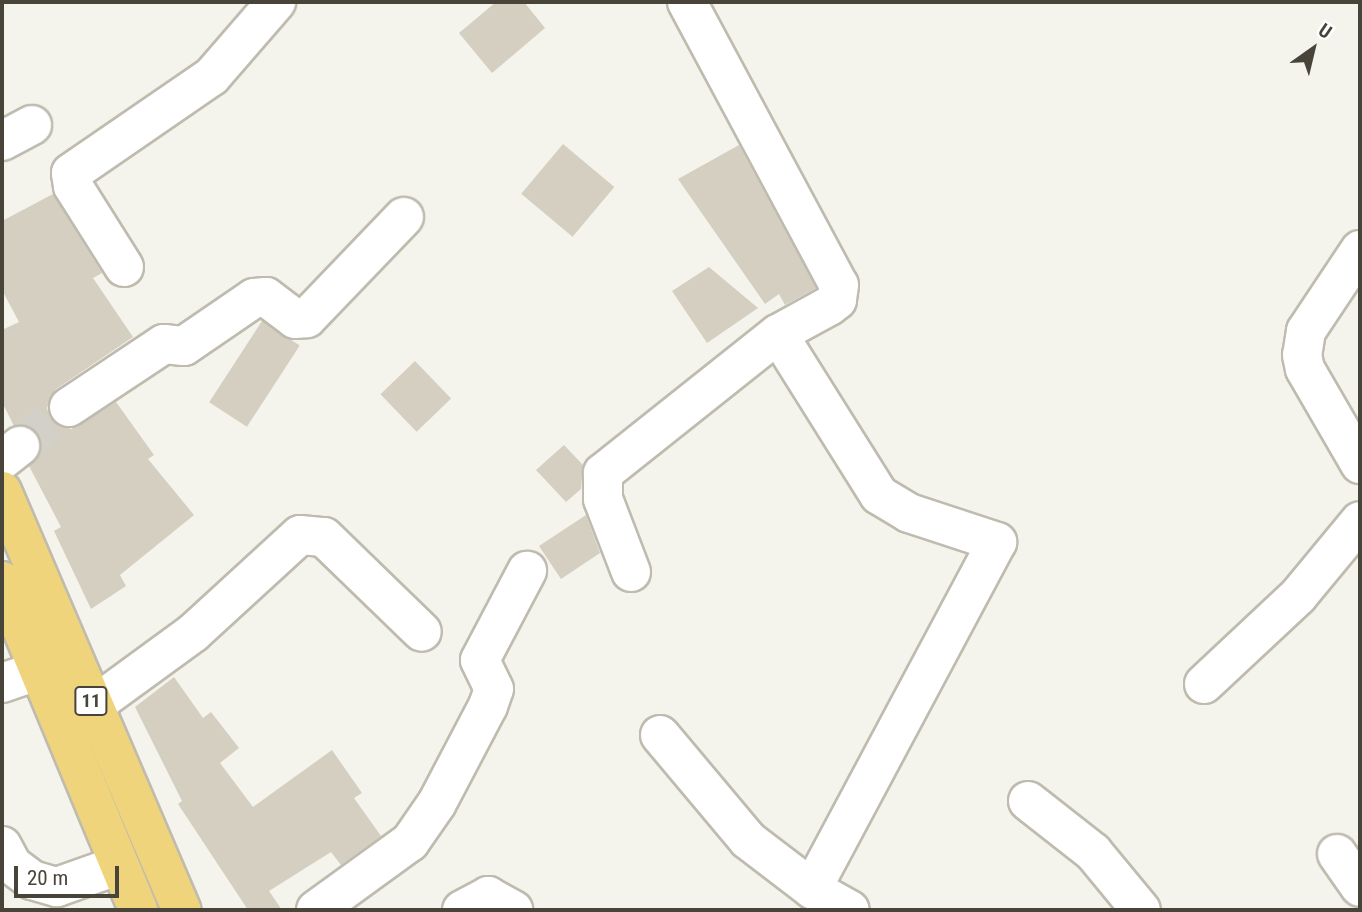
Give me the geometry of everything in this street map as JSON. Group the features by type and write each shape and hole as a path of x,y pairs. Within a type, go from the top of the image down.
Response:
{"highway":[{"name":"11","path":"2,491 182,910"},
{"name":"11","path":"3,588 138,910"}],"street":[{"path":"124,267 73,186 71,173 212,76 276,2"},
{"path":"631,572 603,499 603,473 778,334 837,300 839,285 687,2"},
{"path":"69,407 164,344 184,346 254,298 266,297 295,319 307,318 404,217"},
{"path":"1360,250 1306,331 1302,355 1305,369 1360,464"},
{"path":"778,334 879,495 909,513 998,542 812,889"},
{"path":"1204,684 1298,596 1360,521"},
{"path":"93,706 193,632 300,535 324,537 422,632"},
{"path":"316,910 411,842 437,803 488,706 494,689 480,660 527,571"},
{"path":"2,683 39,670"},
{"path":"660,735 748,840 812,889 850,910"},
{"path":"1028,801 1093,852 1141,910"},
{"path":"2,846 12,866 32,880 57,887 119,865"},
{"path":"1337,854 1360,887"},
{"path":"462,910 488,896 513,910"}],"building":[{"path":"496,2 524,2 545,28 492,73 459,33"},
{"path":"563,144 614,187 573,237 521,194"},
{"path":"739,145 816,288 785,305 779,294 765,304 678,179"},
{"path":"53,194 102,273 93,278 133,337 56,389 47,408 50,418 71,429 116,402 154,455 148,459 194,515 120,575 126,586 91,609 54,531 61,527 29,466 40,454 38,433 28,426 14,426 2,402 2,330 19,322 2,290 2,221"},
{"path":"709,267 758,308 707,343 672,291"},
{"path":"262,321 300,346 247,427 209,402"},
{"path":"415,361 451,398 417,432 380,394"},
{"path":"564,445 583,465 581,489 566,502 536,470"},
{"path":"586,515 600,553 561,579 539,546"},
{"path":"174,677 203,718 211,712 239,748 220,763 253,807 332,750 362,793 354,798 381,836 341,865 331,852 269,891 282,910 248,910 178,804 182,801 135,707"}],"tunnel":[{"path":"20,446 69,407"}]}
